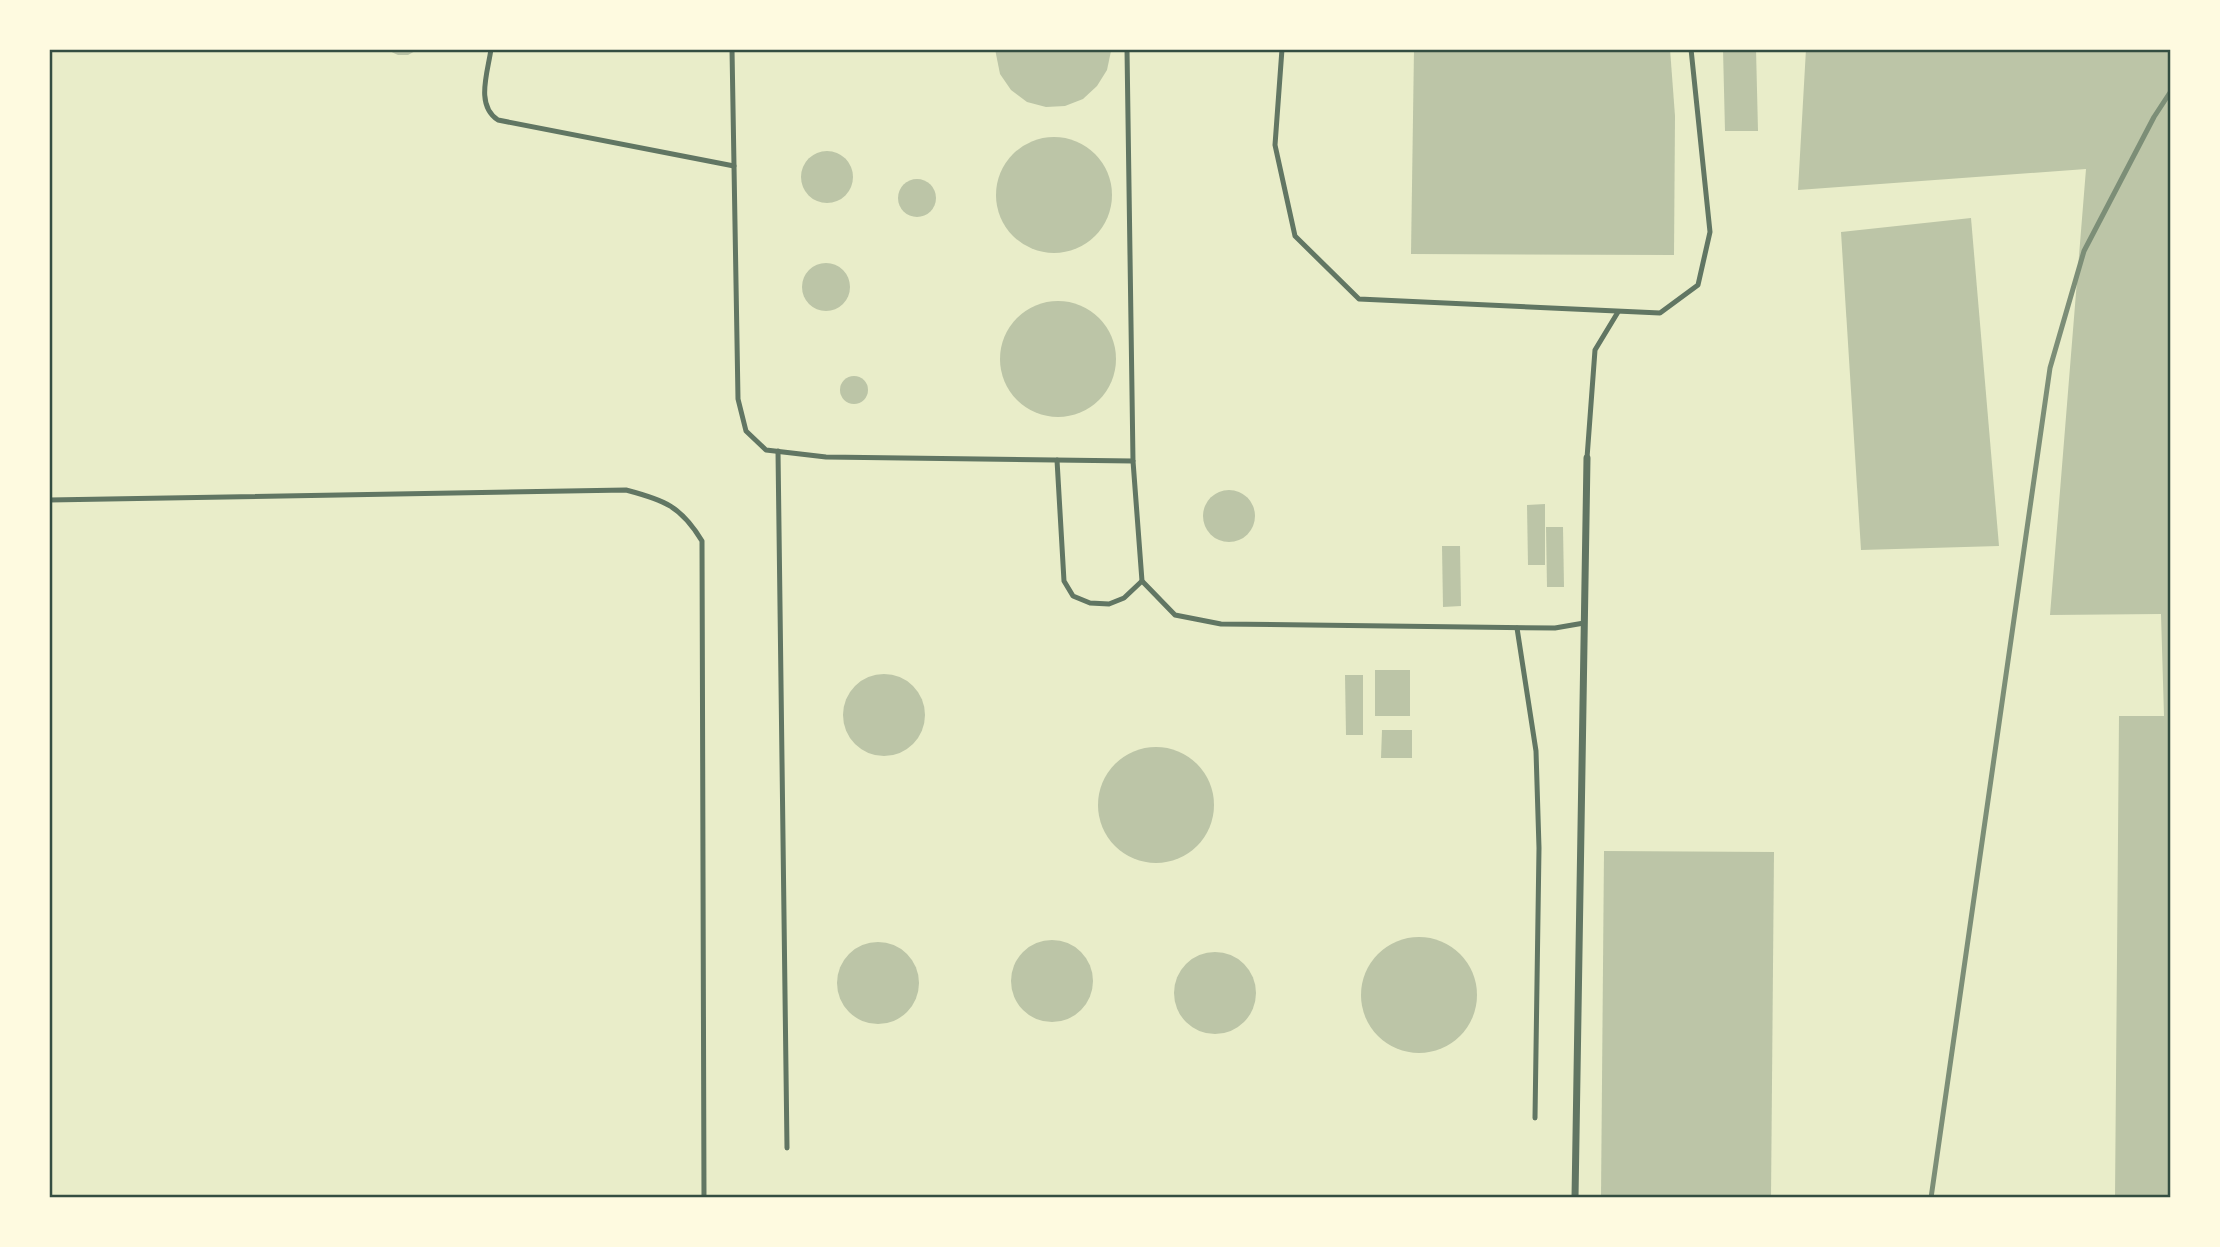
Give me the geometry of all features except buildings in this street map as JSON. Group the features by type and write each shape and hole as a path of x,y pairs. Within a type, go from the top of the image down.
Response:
{"street":[{"path":"1575,1198 1587,458"}],"lane":[{"path":"491,49 485,104 489,114 498,120 734,166"},
{"path":"732,49 738,399 746,431 766,450 826,457 1133,461"},
{"path":"1127,49 1133,461 1142,582 1175,615 1221,624 1555,628 1584,623"},
{"path":"1282,49 1275,145 1294,236 1359,299 1660,313 1698,285 1710,232 1691,49"},
{"path":"1587,458 1595,350 1618,312"},
{"path":"778,451 787,1148"},
{"path":"1057,460 1064,581 1073,596 1090,603 1109,604 1125,598 1142,582"},
{"path":"49,500 626,490 655,497 673,506 686,518 702,541 704,1198"},
{"path":"1517,628 1536,751 1539,848 1535,1118"}],"railway":[{"path":"1931,1198 2050,368 2084,251 2154,117 2171,91"}]}
